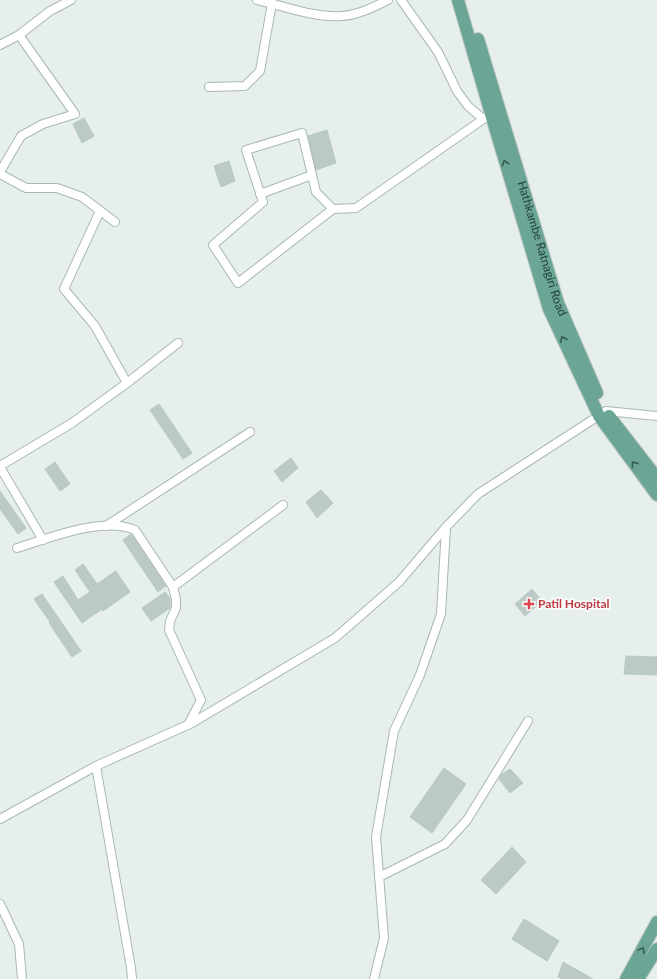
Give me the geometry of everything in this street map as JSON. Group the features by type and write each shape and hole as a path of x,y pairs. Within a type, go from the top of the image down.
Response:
{"main road":[{"path":"458,0 491,114"},
{"name":"Hathkambe Ratnagiri Road","path":"466,0 491,114 558,303 602,414 657,478"},
{"path":"602,414 657,495"},
{"path":"626,979 657,922"},
{"path":"638,979 657,949"}],"street":[{"path":"50,11 56,0"},
{"path":"0,45 19,35 50,11 71,0"},
{"path":"257,0 319,15 342,16 367,10 388,0"},
{"path":"401,0 438,52 457,91 468,106 491,114"},
{"path":"209,87 245,86 260,71 272,3"},
{"path":"19,35 75,114 43,124 21,136 0,173 26,188 57,188 82,197 115,222"},
{"path":"333,209 316,192 302,134 246,150 263,202 213,245 238,283 333,209 356,208 491,114"},
{"path":"260,194 312,174"},
{"path":"100,211 64,289 95,326 127,383"},
{"path":"43,540 0,467 72,422 127,383 178,343"},
{"path":"0,819 96,766 188,725 335,638 399,582 446,527 478,494 602,414 657,416"},
{"path":"106,526 250,432"},
{"path":"173,587 283,505"},
{"path":"17,548 72,531 106,526 128,527 135,530 173,587 176,599 176,608 170,621 169,630 201,700 188,725"},
{"path":"374,979 384,938 376,837 394,731 420,675 441,614 446,527"},
{"path":"379,877 445,844 467,820 528,721"},
{"path":"96,766 132,979"},
{"path":"0,904 19,944 22,979"}],"building":[{"path":"84,118 94,136 82,143 73,124"},
{"path":"327,130 336,163 316,170 308,136"},
{"path":"229,161 235,181 221,187 214,166"},
{"path":"159,404 192,453 183,459 150,410"},
{"path":"291,458 298,468 282,482 274,471"},
{"path":"55,462 70,484 60,491 45,469"},
{"path":"321,490 333,503 317,518 306,502"},
{"path":"0,491 26,528 18,534 0,509"},
{"path":"131,534 166,586 158,592 123,540"},
{"path":"83,564 97,584 116,571 130,592 103,611 102,609 82,623 54,582 63,576 78,600 90,592 75,570"},
{"path":"532,589 542,601 525,616 515,604"},
{"path":"165,592 170,598 170,608 151,621 142,608"},
{"path":"42,594 81,651 72,657 34,599"},
{"path":"626,656 657,657 657,675 624,674"},
{"path":"444,768 466,784 432,833 410,817"},
{"path":"510,769 523,783 510,793 499,779 501,775"},
{"path":"512,847 526,862 496,894 481,880"},
{"path":"524,919 559,941 547,961 512,939"},
{"path":"563,962 593,979 562,979 558,977"}],"place":[{"name":"Patil Hospital","path":"529,604"}]}
